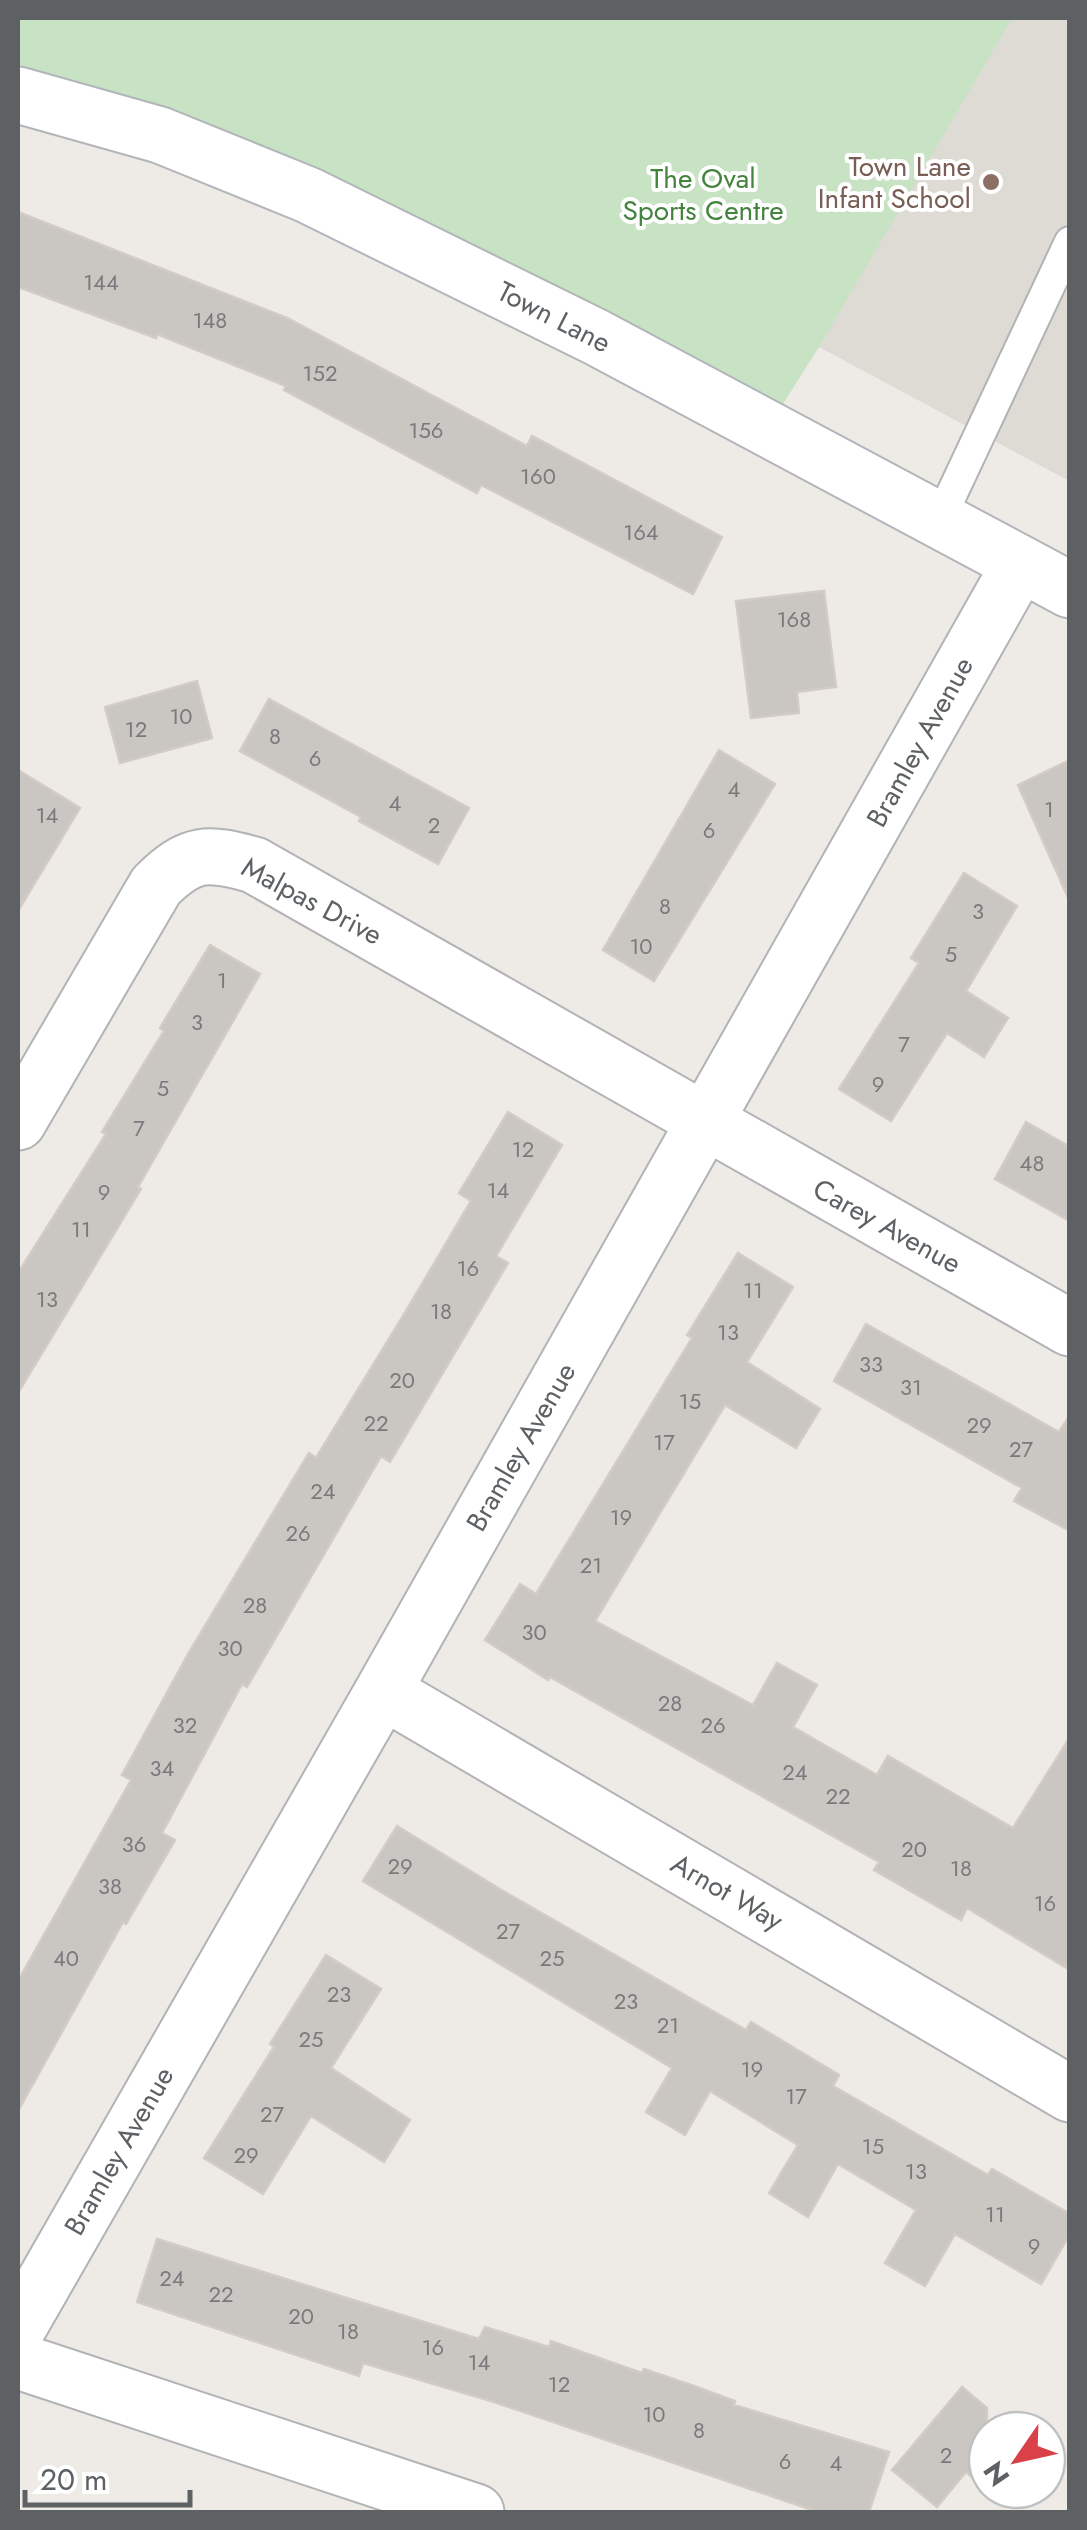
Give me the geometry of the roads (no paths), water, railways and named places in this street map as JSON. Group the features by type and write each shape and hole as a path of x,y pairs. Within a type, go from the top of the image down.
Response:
{"street":[{"name":"Town Lane","path":"18,95 160,135 308,195 596,337 1070,590"},
{"name":"Bramley Avenue","path":"18,2328 1020,564"},
{"name":"Malpas Drive","path":"18,1122 156,886 178,864 217,854 254,865 704,1124"},
{"name":"Carey Avenue","path":"704,1124 1070,1328"},
{"name":"Arnot Way","path":"383,1691 1070,2094"},
{"path":"18,2361 476,2512"}],"lane":[{"path":"939,520 1070,242"}],"place":[{"name":"Town Lane Infant School","path":"991,182"}],"park label":[{"name":"The Oval Sports Centre","path":"703,194"}]}
